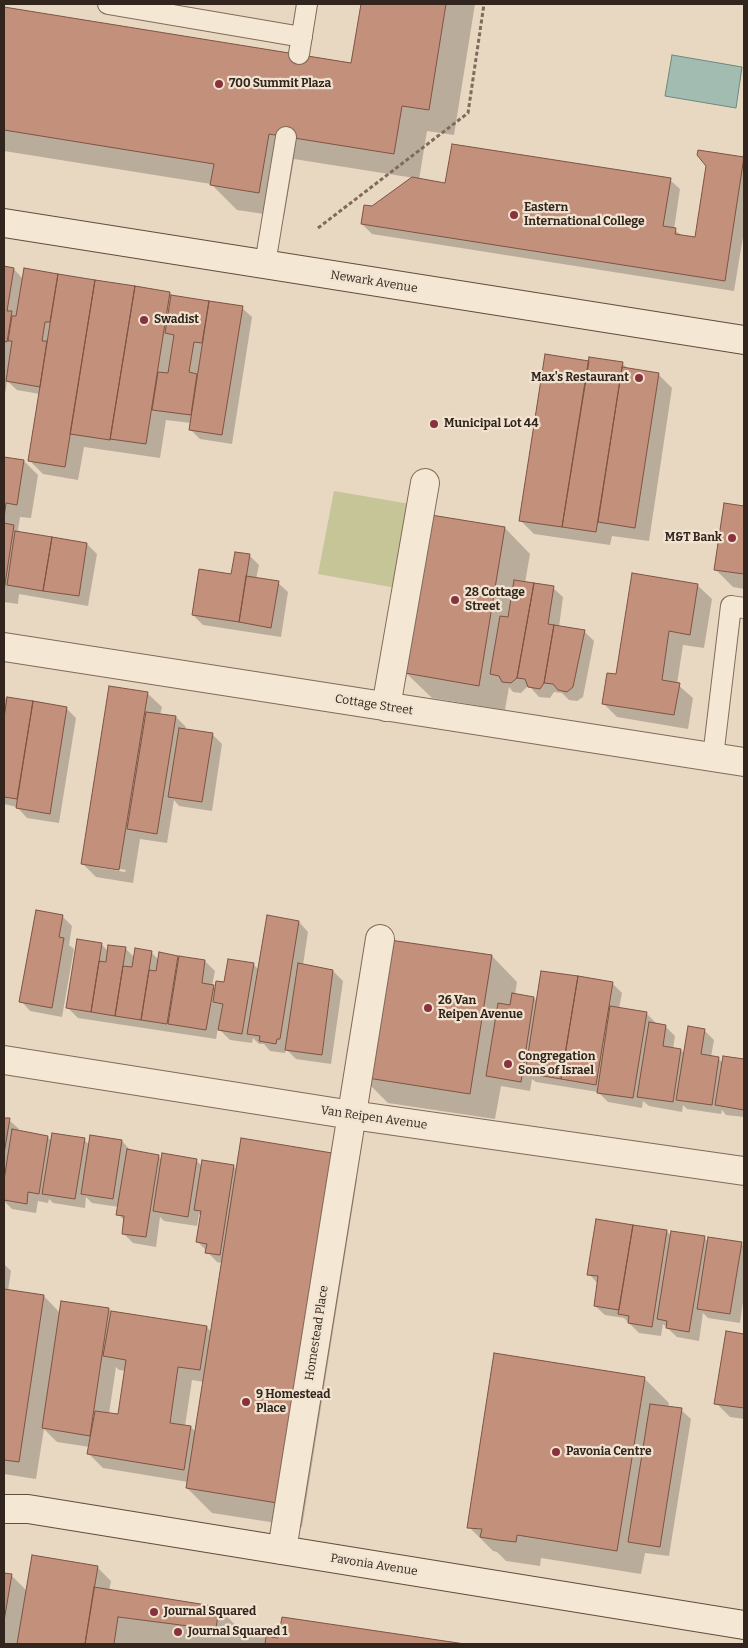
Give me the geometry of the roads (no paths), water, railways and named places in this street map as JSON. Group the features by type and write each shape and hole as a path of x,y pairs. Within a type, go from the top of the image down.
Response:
{"street":[{"name":"Newark Avenue","path":"4,223 744,340"},
{"path":"386,706 425,483"},
{"name":"Cottage Street","path":"4,647 744,762"},
{"name":"Homestead Place","path":"282,1550 380,938"},
{"name":"Van Reipen Avenue","path":"4,1060 352,1115 744,1171"},
{"name":"Pavonia Avenue","path":"4,1509 28,1509 744,1625"}],"lane":[{"path":"108,4 300,46 307,4"},
{"path":"265,264 286,137"},
{"path":"713,757 731,606 744,608"}],"place":[{"name":"700 Summit Plaza","path":"219,84"},
{"name":"Eastern International College","path":"514,215"},
{"name":"Swadist","path":"144,320"},
{"name":"Max's Restaurant","path":"639,378"},
{"name":"Municipal Lot 44","path":"434,424"},
{"name":"M&T Bank","path":"732,538"},
{"name":"28 Cottage Street","path":"455,600"},
{"name":"26 Van Reipen Avenue","path":"428,1008"},
{"name":"Congregation Sons of Israel","path":"508,1064"},
{"name":"9 Homestead Place","path":"246,1402"},
{"name":"Pavonia Centre","path":"556,1452"},
{"name":"Journal Squared","path":"154,1612"},
{"name":"Journal Squared 1","path":"178,1632"}]}
